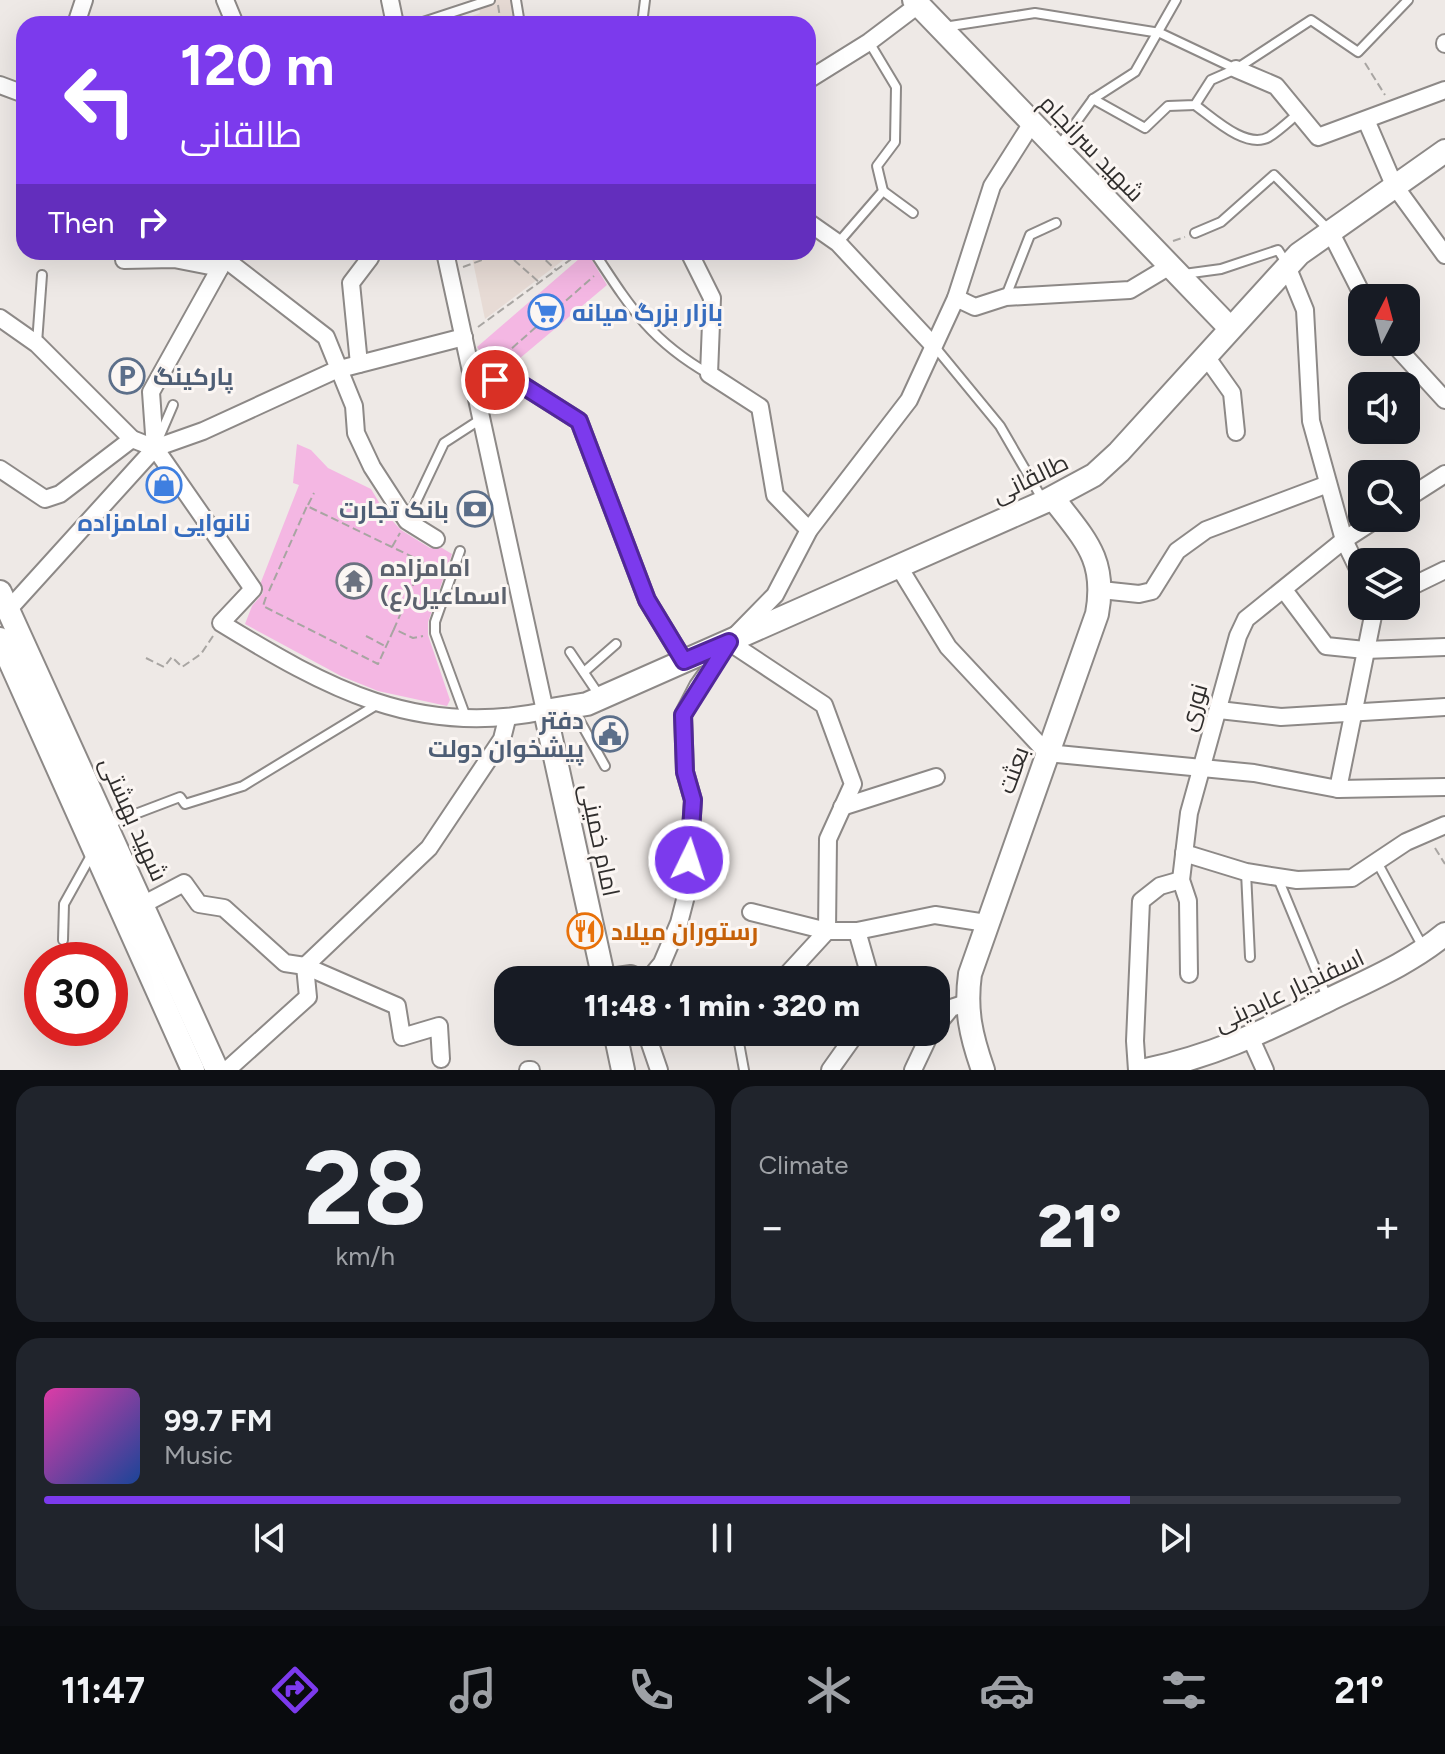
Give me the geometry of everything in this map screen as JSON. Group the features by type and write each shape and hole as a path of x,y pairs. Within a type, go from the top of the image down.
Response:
{"street":[{"name":"شهید سرانجام","path":"919,2 940,28 1229,327"},
{"path":"816,75 869,42 919,2"},
{"path":"1236,69 1276,86 1301,112 1318,137 1445,90"},
{"path":"1366,120 1394,185 1445,255"},
{"path":"659,966 679,923 687,892 693,800 683,757 683,715 729,642 775,595 809,530 909,400 956,298 992,186 1032,123"},
{"name":"طالقانی","path":"545,711 601,698 1049,500 1094,475 1119,452 1287,266 1330,231 1445,151"},
{"path":"816,228 838,243 933,345"},
{"path":"1330,231 1357,284"},
{"path":"436,539 407,521 362,446 354,406 336,370 326,337 223,260 149,384 155,448 253,589 221,623 296,669 395,710 468,720 507,719 545,711 447,260"},
{"path":"359,364 351,283 368,260"},
{"path":"693,260 712,298 709,374 760,407 775,495 809,530"},
{"path":"1287,266 1305,310 1311,421 1348,548"},
{"path":"956,298 975,307 1006,297 1130,290 1175,271"},
{"path":"0,318 37,344 132,439 155,448"},
{"path":"3,604 155,448 203,431 336,370 464,337"},
{"path":"1205,355 1232,393 1236,432"},
{"path":"1405,356 1445,400"},
{"path":"472,377 519,383 579,421 647,600 684,661"},
{"path":"0,469 45,499 60,494 132,439"},
{"path":"1420,490 1445,474"},
{"path":"1101,590 1139,594 1152,591 1177,551 1206,530 1328,484"},
{"name":"بعثت","path":"983,1070 969,1032 966,1003 970,974 1097,614 1101,590 1100,569 1090,547 1049,500"},
{"name":"نوری","path":"1189,974 1188,901 1181,880 1184,853 1200,768 1219,710 1231,656 1246,619 1356,532"},
{"path":"899,567 948,647 1047,753 1254,773 1338,789 1445,787"},
{"path":"1420,582 1445,570"},
{"path":"1284,590 1326,646 1365,650 1445,647"},
{"name":"شهید بهشتی","path":"3,604 108,825 217,1070"},
{"path":"1338,789 1372,620"},
{"name":"شهید بهشتی","path":"0,639 193,1070"},
{"path":"729,642 824,705 853,784 828,839 827,931 795,966"},
{"path":"1219,710 1281,717 1445,707"},
{"name":"امام خمینی","path":"545,711 601,966"},
{"path":"305,966 429,848 502,739 507,719"},
{"path":"842,807 936,777"},
{"path":"1184,853 1246,872 1297,880 1352,878 1445,825"},
{"path":"1137,1070 1141,901 1160,886 1181,880"},
{"path":"144,904 184,883 199,904 224,908 285,963 305,966 397,1006 402,1037 439,1026 441,1059"},
{"path":"751,912 827,931 857,931 935,915 986,923"},
{"path":"857,931 867,966"},
{"name":"اسفندیار عابدینی","path":"1146,1070 1216,1053 1251,1039 1395,968 1445,934"},
{"path":"227,1070 308,997 305,966"},
{"path":"950,1009 966,1003"},
{"path":"1251,1039 1265,1070"},
{"path":"618,1046 622,1070"},
{"path":"651,1046 659,1070"},
{"path":"830,1070 847,1046"},
{"path":"913,1070 924,1046"}],"lane":[{"path":"441,16 490,0"},
{"path":"1057,148 1093,99 1135,72 1160,33 1176,0"},
{"path":"1195,105 1211,80 1236,69 1311,20 1358,52 1408,0"},
{"path":"940,28 1035,13 1160,33 1236,69"},
{"path":"869,42 896,87 895,142 877,166 883,191 913,213"},
{"path":"1093,99 1145,128 1168,106 1195,105 1229,130 1254,139 1266,139 1301,112"},
{"path":"1195,233 1221,222 1274,175 1330,231"},
{"path":"838,243 883,191"},
{"path":"1006,297 1030,235 1056,223"},
{"path":"1175,271 1221,269 1278,250 1287,266"},
{"path":"599,260 643,324 674,354 709,374"},
{"path":"37,344 42,275"},
{"path":"933,345 1000,426 1049,500"},
{"path":"155,448 173,405"},
{"path":"407,521 444,443 481,419"},
{"path":"460,551 435,622 435,633 468,720"},
{"path":"584,672 616,644"},
{"path":"570,652 601,698"},
{"path":"108,825 180,797 185,804 243,786 380,703"},
{"path":"572,707 605,766"},
{"path":"63,940 64,904 95,847"},
{"path":"1377,861 1424,949"},
{"path":"1246,872 1250,957"},
{"path":"1277,876 1328,1000"},
{"path":"740,1046 744,1070"}],"path":[{"path":"1358,52 1393,110"},
{"path":"1152,248 1195,233"},
{"path":"449,271 481,260"},
{"path":"513,260 540,283"},
{"path":"546,260 557,270"},
{"path":"464,337 570,260"},
{"path":"472,377 486,370 604,267"},
{"path":"307,506 423,562 378,664 263,606 307,506 314,493"},
{"path":"146,658 164,667 172,657 182,667 201,654 221,623"},
{"path":"394,629 413,638 435,633"},
{"path":"366,636 386,646"},
{"path":"1427,833 1445,864"}],"shaded area":[{"path":"477,0 519,0 523,16 472,16 480,13"},
{"name":"بازار بزرگ میانه","path":"473,260 563,260 485,319"}],"building":[{"name":"بازار بزرگ میانه","path":"578,260 592,260 607,285 506,370 493,369 477,347"},
{"name":"امامزاده اسماعیل(ع)","path":"297,444 311,450 328,468 371,489 386,514 401,530 430,548 442,548 452,554 428,622 428,635 450,700 447,706 378,691 341,676 245,624 252,606 263,593 261,582 299,485 293,483"}],"place":[{"name":"بازار بزرگ میانه","path":"546,312"},
{"name":"پارکینگ","path":"127,376"},
{"name":"نانوایی امامزاده","path":"164,485"},
{"name":"بانک تجارت","path":"475,509"},
{"name":"امامزاده اسماعیل(ع)","path":"354,581"},
{"name":"دفتر پیشخوان دولت","path":"610,734"},
{"name":"رستوران میلاد","path":"585,931"}],"route":[{"path":"495,380 519,383 579,421 647,600 684,661 729,642 698,686 683,715 681,742 693,800 689,860"}]}
